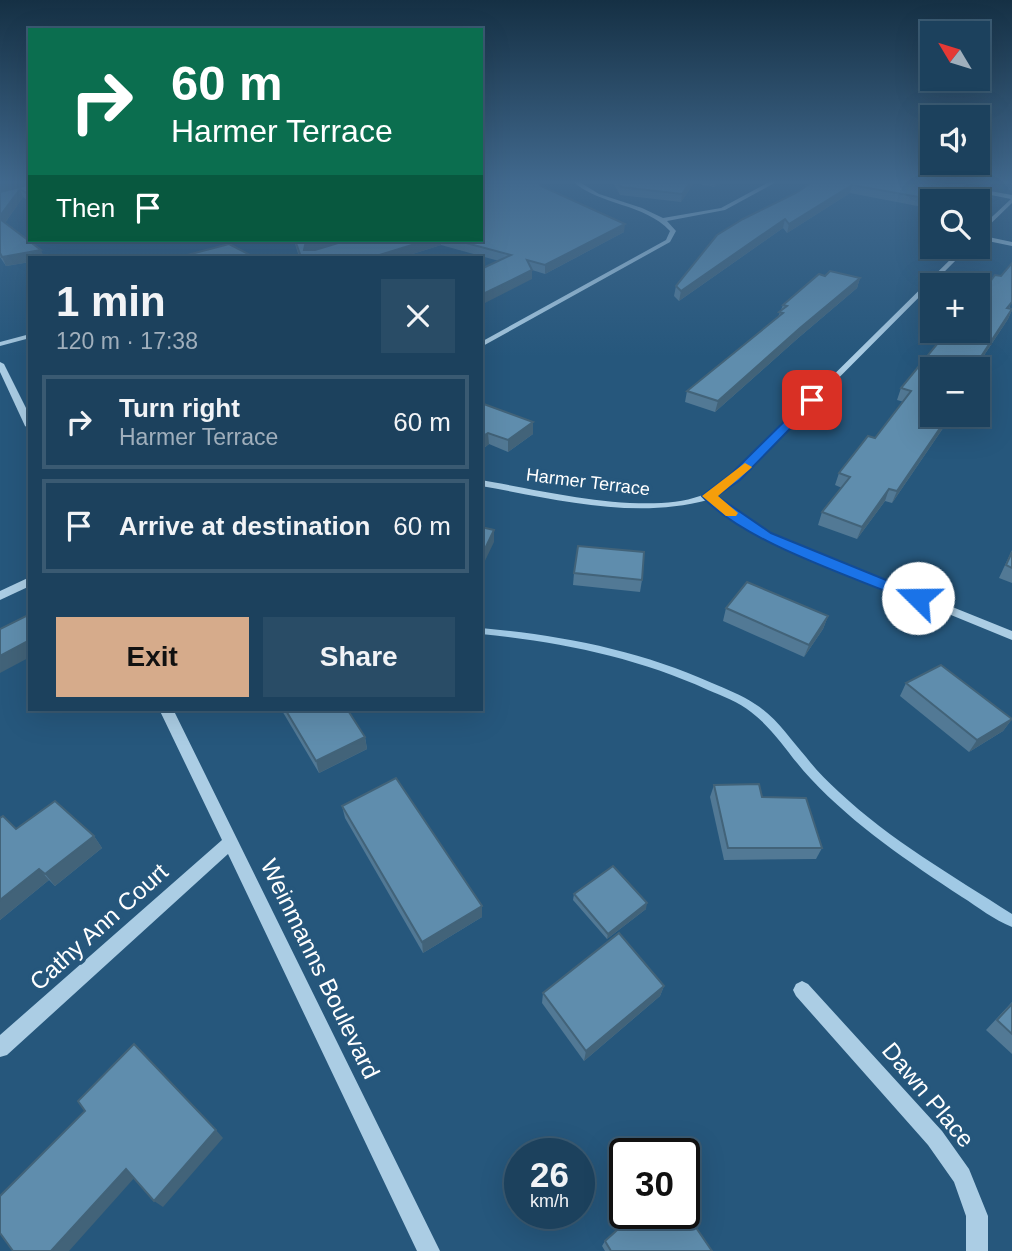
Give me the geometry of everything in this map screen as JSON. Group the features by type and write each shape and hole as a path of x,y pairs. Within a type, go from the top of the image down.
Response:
{"street":[{"path":"483,344 669,239"},
{"path":"992,239 1012,244"},
{"name":"Harmer Terrace","path":"483,484 626,505 681,504 709,496 735,477 954,259"},
{"path":"0,344 28,337"},
{"path":"0,364 28,422"},
{"path":"0,390 11,386"},
{"path":"709,496 766,536 1012,636"},
{"path":"0,596 28,582"},
{"name":"Weinmanns Boulevard","path":"167,711 429,1251"},
{"name":"Cathy Ann Court","path":"0,1048 231,842"},
{"name":"Dawn Place","path":"802,990 936,1138 962,1176 977,1216 977,1251"}],"building":[{"path":"0,239 27,239 41,250 2,257"},
{"path":"483,239 595,239 545,265 527,260 532,270 483,294 483,268 511,255 462,242 483,242"},
{"path":"713,239 756,239 681,291 676,286"},
{"path":"296,242 315,242 305,245 304,250 315,250 341,242 422,242 376,256 301,256"},
{"path":"229,244 252,256 189,256 187,255"},
{"path":"1012,263 1012,302 1007,308 1012,309 990,343 990,282 995,275 1001,276"},
{"path":"830,271 860,278 718,401 687,391 783,313 779,312 787,306 783,305 819,274 825,276"},
{"path":"938,343 990,343 981,357 926,357"},
{"path":"920,365 920,427 941,427 897,491 889,489 862,527 822,512 850,477 839,473 868,436 875,438 911,391 901,388"},
{"path":"483,404 533,422 508,440 488,433 483,436"},
{"path":"483,527 494,530 483,553"},
{"path":"578,546 644,552 642,580 574,573"},
{"path":"1012,552 1012,568 1006,565"},
{"path":"747,582 828,616 809,645 726,608"},
{"path":"28,615 28,641 0,656 0,629"},
{"path":"941,665 1012,719 977,740 906,683"},
{"path":"286,711 348,711 365,737 316,761"},
{"path":"396,778 482,906 422,942 342,806"},
{"path":"759,784 762,797 806,798 822,848 728,848 714,785"},
{"path":"55,801 94,836 45,874 39,869 0,900 0,818 3,816 16,829"},
{"path":"613,866 647,903 608,934 574,894"},
{"path":"619,933 664,986 586,1051 543,993"},
{"path":"1012,1004 1012,1034 997,1020"},
{"path":"134,1044 216,1130 154,1201 126,1169 51,1251 13,1251 0,1233 0,1196 85,1111 78,1101"},
{"path":"618,1229 697,1229 712,1251 611,1251 605,1241"}],"waterway":[{"path":"483,631 542,638 635,659 694,680 747,704 772,725 815,776 858,816 909,854 1012,921"}],"slow traffic":[{"path":"731,513 709,496 722,489 745,467"}],"route":[{"path":"812,400 735,477 709,496 766,536 918,598"}]}
